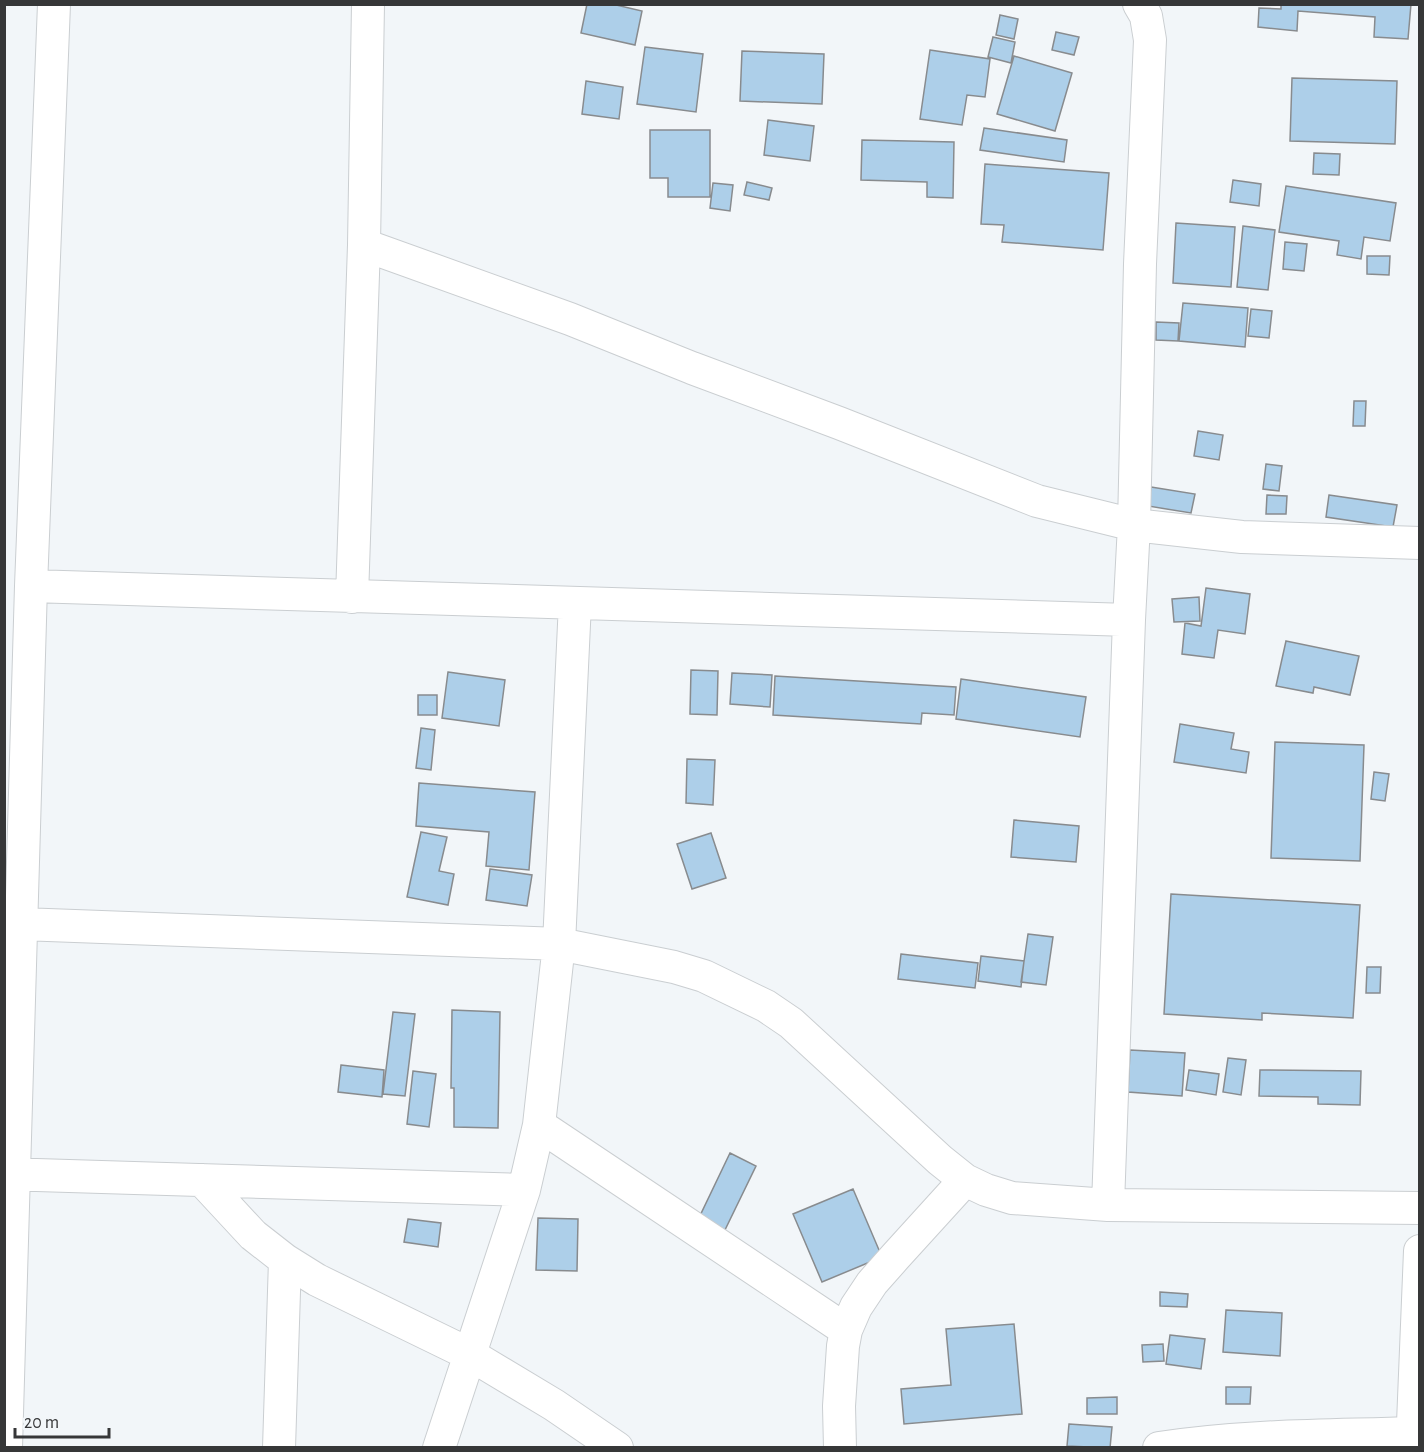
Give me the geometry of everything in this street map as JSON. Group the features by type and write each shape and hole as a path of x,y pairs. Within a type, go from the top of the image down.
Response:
{"street":[{"path":"6,1448 9,1174 21,924 31,586 54,4"},
{"path":"352,597 364,246 368,4"},
{"path":"1108,1205 1134,525 1140,264 1150,40 1146,16 1138,4"},
{"path":"364,246 570,319 1037,501 1134,525 1242,537 1419,543"},
{"path":"31,586 1129,620"},
{"path":"439,1448 524,1190 539,1125 559,944 575,603"},
{"path":"21,924 559,944 674,967 704,976 766,1006 791,1023 940,1160 965,1180 986,1190 1012,1198 1108,1205 1419,1208"},
{"path":"539,1125 846,1330"},
{"path":"9,1174 524,1190"},
{"path":"202,1180 253,1235 285,1260 317,1280 469,1354 554,1405 617,1448"},
{"path":"840,1448 839,1406 846,1330 856,1307 872,1283 965,1180"},
{"path":"1159,1448 1207,1441 1413,1440 1419,1251"},
{"path":"279,1448 285,1260"}],"building":[{"path":"587,4 612,4 642,11 635,45 581,33"},
{"path":"1281,4 1411,4 1408,39 1374,37 1375,17 1298,11 1297,31 1258,27 1259,8 1281,9"},
{"path":"1000,15 1018,19 1014,39 996,35"},
{"path":"1056,32 1079,37 1074,55 1052,50"},
{"path":"993,37 1015,42 1011,63 988,57"},
{"path":"645,47 703,54 696,112 637,104"},
{"path":"930,50 990,59 985,97 967,95 962,125 920,119"},
{"path":"742,51 824,54 822,104 740,101"},
{"path":"1014,56 1072,73 1055,131 997,114"},
{"path":"1292,78 1397,81 1395,144 1290,141"},
{"path":"586,81 623,87 619,119 582,114"},
{"path":"768,120 814,126 810,161 764,155"},
{"path":"984,128 1067,140 1064,162 980,150"},
{"path":"650,130 710,130 710,197 668,197 668,178 650,178"},
{"path":"862,140 954,142 953,198 927,197 927,182 861,180"},
{"path":"1314,153 1340,154 1339,175 1313,174"},
{"path":"985,164 1109,173 1103,250 1002,242 1004,225 981,224"},
{"path":"1233,180 1261,184 1259,206 1230,202"},
{"path":"747,182 772,188 769,200 744,195"},
{"path":"713,183 733,185 730,211 710,208"},
{"path":"1286,186 1396,203 1390,241 1364,237 1361,259 1337,255 1339,241 1279,232"},
{"path":"1176,223 1235,227 1231,287 1173,283"},
{"path":"1243,226 1275,230 1268,290 1237,287"},
{"path":"1285,242 1307,244 1304,271 1283,269"},
{"path":"1367,256 1390,256 1389,275 1367,274"},
{"path":"1183,303 1248,308 1245,347 1179,341"},
{"path":"1251,309 1272,311 1269,338 1248,336"},
{"path":"1156,322 1179,323 1178,341 1156,340"},
{"path":"1354,401 1366,401 1365,426 1353,426"},
{"path":"1198,431 1223,435 1219,460 1194,456"},
{"path":"1266,464 1282,466 1279,491 1263,489"},
{"path":"1151,487 1195,494 1191,513 1148,506"},
{"path":"1267,495 1287,496 1286,514 1266,514"},
{"path":"1329,495 1397,505 1393,527 1326,517"},
{"path":"1206,588 1250,594 1245,634 1218,630 1214,658 1182,654 1185,623 1201,626"},
{"path":"1199,597 1200,621 1174,622 1172,599"},
{"path":"1286,641 1359,656 1350,695 1314,687 1313,693 1276,686"},
{"path":"691,670 718,671 717,715 690,714"},
{"path":"448,672 505,680 499,726 442,718"},
{"path":"732,673 772,675 770,707 730,704"},
{"path":"775,676 956,687 954,715 922,713 921,724 773,715"},
{"path":"961,679 1086,697 1080,737 956,719"},
{"path":"418,695 437,695 437,715 418,715"},
{"path":"1180,724 1234,733 1231,749 1249,752 1246,773 1174,762"},
{"path":"421,728 435,730 431,770 416,768"},
{"path":"1275,742 1364,745 1360,861 1271,858"},
{"path":"687,759 715,760 713,805 686,803"},
{"path":"1374,772 1389,774 1385,801 1371,799"},
{"path":"419,783 535,792 529,870 486,866 489,832 416,826"},
{"path":"1014,820 1079,826 1076,862 1011,857"},
{"path":"421,832 447,837 439,871 454,874 448,905 407,897"},
{"path":"711,833 726,878 692,889 677,844"},
{"path":"490,869 532,875 527,906 486,900"},
{"path":"1171,894 1360,905 1353,1018 1262,1013 1262,1020 1164,1014"},
{"path":"1028,934 1053,937 1046,985 1021,982"},
{"path":"901,954 978,963 975,988 898,979"},
{"path":"981,956 1024,961 1021,987 978,981"},
{"path":"1367,967 1381,967 1380,993 1366,993"},
{"path":"452,1010 500,1012 498,1128 454,1127 454,1088 451,1088"},
{"path":"393,1012 415,1014 405,1096 383,1094"},
{"path":"1130,1050 1185,1053 1182,1096 1128,1092"},
{"path":"1228,1058 1246,1060 1241,1095 1223,1092"},
{"path":"341,1065 384,1070 382,1097 338,1092"},
{"path":"1189,1070 1219,1074 1216,1095 1186,1090"},
{"path":"1260,1070 1361,1071 1360,1105 1318,1104 1318,1097 1259,1096"},
{"path":"413,1071 436,1074 429,1127 407,1124"},
{"path":"730,1153 756,1166 723,1234 697,1222"},
{"path":"853,1189 882,1257 822,1282 793,1214"},
{"path":"538,1218 578,1219 577,1271 536,1270"},
{"path":"408,1219 441,1223 438,1247 404,1242"},
{"path":"1160,1292 1188,1294 1187,1307 1160,1306"},
{"path":"1226,1310 1282,1313 1280,1356 1223,1352"},
{"path":"1014,1324 1022,1414 904,1424 901,1389 951,1385 946,1329"},
{"path":"1170,1335 1205,1339 1201,1369 1166,1364"},
{"path":"1163,1344 1164,1361 1143,1362 1142,1345"},
{"path":"1226,1387 1251,1387 1250,1404 1226,1404"},
{"path":"1117,1397 1117,1414 1087,1414 1087,1398"},
{"path":"1069,1424 1112,1427 1110,1448 1067,1446"}]}
